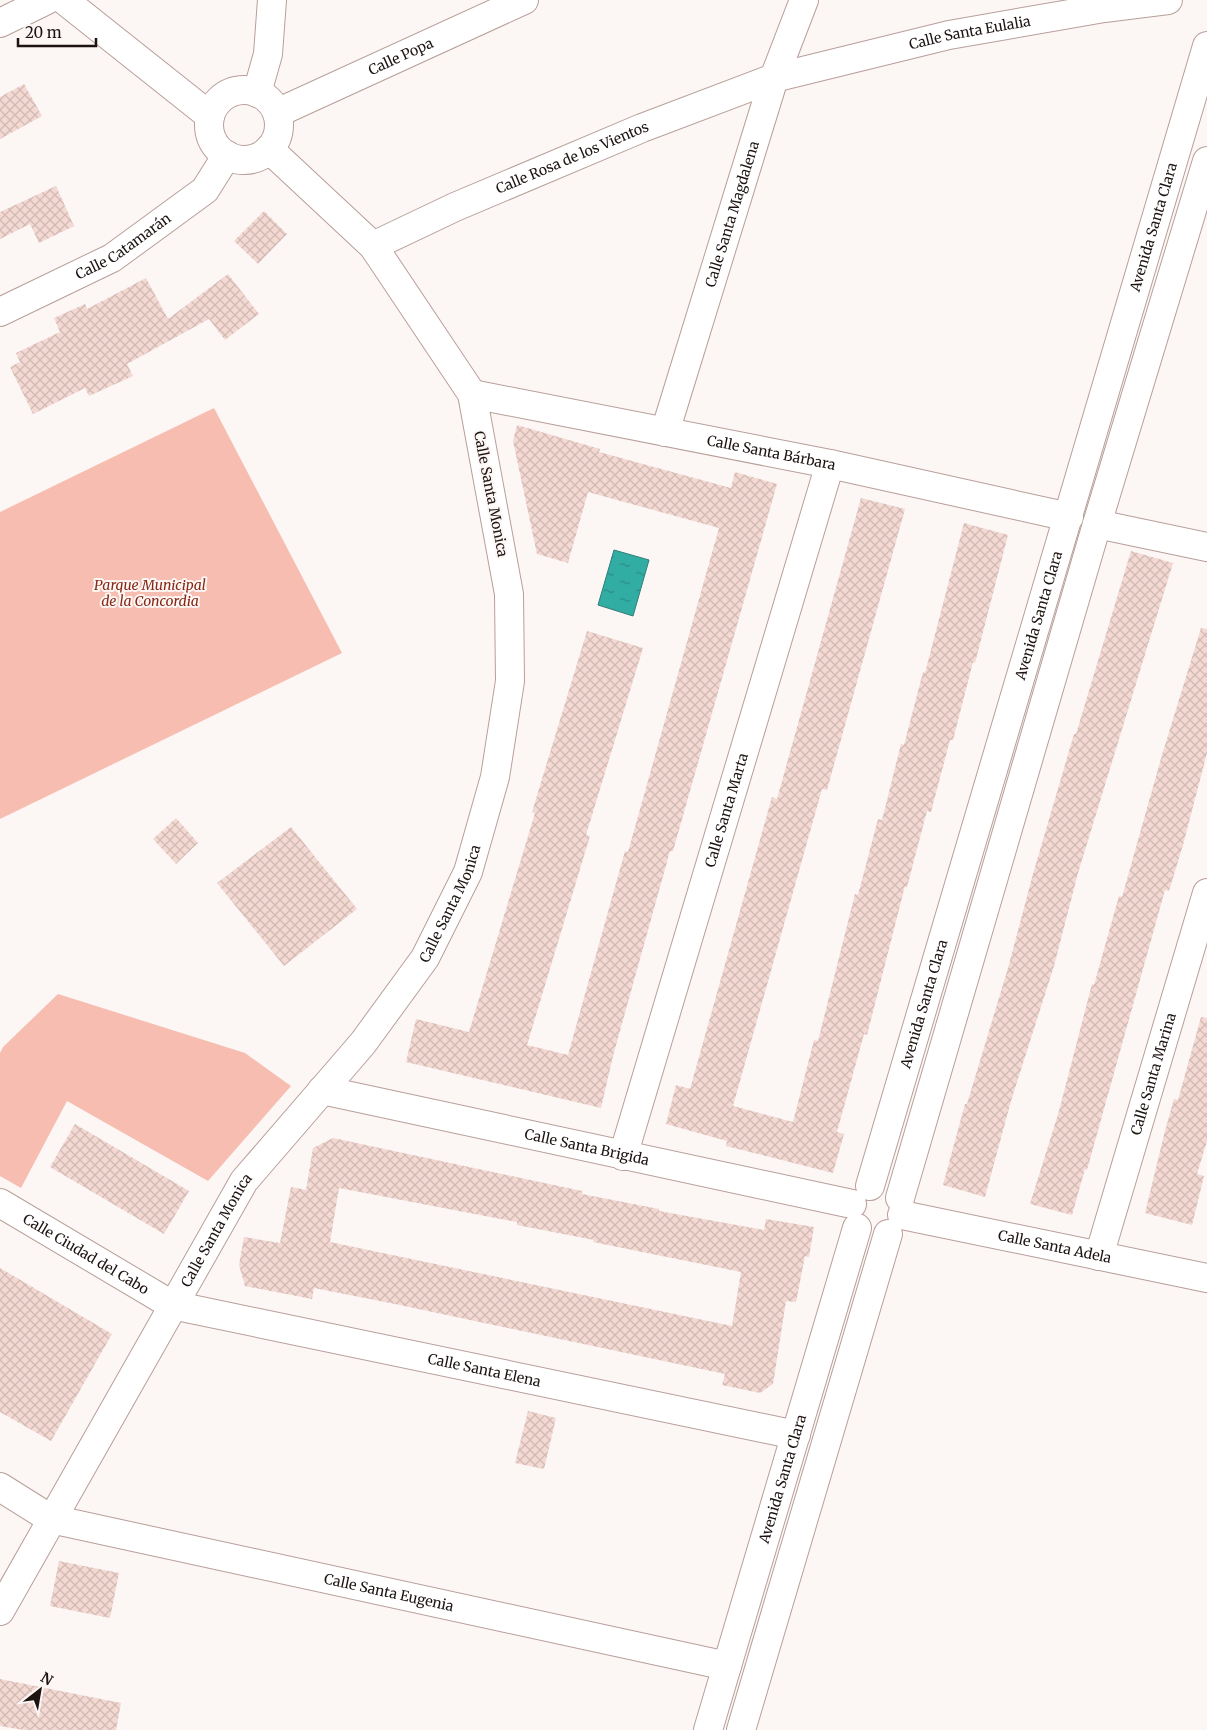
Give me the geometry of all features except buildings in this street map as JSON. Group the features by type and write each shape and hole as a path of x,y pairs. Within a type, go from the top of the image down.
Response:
{"street":[{"path":"0,23 47,0"},
{"path":"64,0 210,116"},
{"path":"256,93 268,54 272,0"},
{"name":"Calle Popa","path":"277,113 524,0"},
{"name":"Calle Santa Magdalena","path":"665,432 774,78 804,0"},
{"name":"Calle Santa Eulalia","path":"774,78 950,35 1104,8 1168,0"},
{"name":"Avenida Santa Clara","path":"708,1730 796,1435 860,1206 1069,516 1207,46"},
{"name":"Calle Rosa de los Vientos","path":"373,246 455,207 642,128 774,78"},
{"path":"240,90 256,93 271,103 277,113 279,124 277,136 269,149 254,159 244,160 227,155 214,144 210,134 210,116 219,100 228,94 240,90"},
{"name":"Calle Santa Monica","path":"0,1611 50,1519 244,1181 363,1043 425,958 468,872 495,777 510,681 509,594 472,394 373,246 269,149"},
{"name":"Calle Catamarán","path":"0,312 112,258 205,190 227,155"},
{"name":"Avenida Santa Clara","path":"741,1730 897,1216 1097,524 1207,161"},
{"name":"Calle Santa Bárbara","path":"472,394 830,464 1069,516"},
{"name":"Calle Santa Marta","path":"623,1156 830,464"},
{"path":"1097,524 1207,548"},
{"name":"Calle Santa Marina","path":"1099,1256 1207,893"},
{"name":"Calle Santa Brigida","path":"322,1090 860,1206"},
{"path":"887,1187 897,1216 872,1236 860,1206 887,1187"},
{"name":"Calle Ciudad del Cabo","path":"0,1203 172,1305"},
{"name":"Calle Santa Adela","path":"897,1216 1207,1278"},
{"name":"Calle Santa Elena","path":"172,1305 796,1435"},
{"path":"0,1487 50,1519"},
{"name":"Calle Santa Eugenia","path":"50,1519 727,1666"}],"green space":[{"name":"Parque Municipal de la Concordia","path":"214,408 342,653 0,819 0,512"},
{"path":"58,994 245,1053 291,1086 208,1181 67,1101 21,1188 0,1176 0,1053 3,1047"}],"water":[{"path":"614,550 649,560 633,616 598,605"}]}
